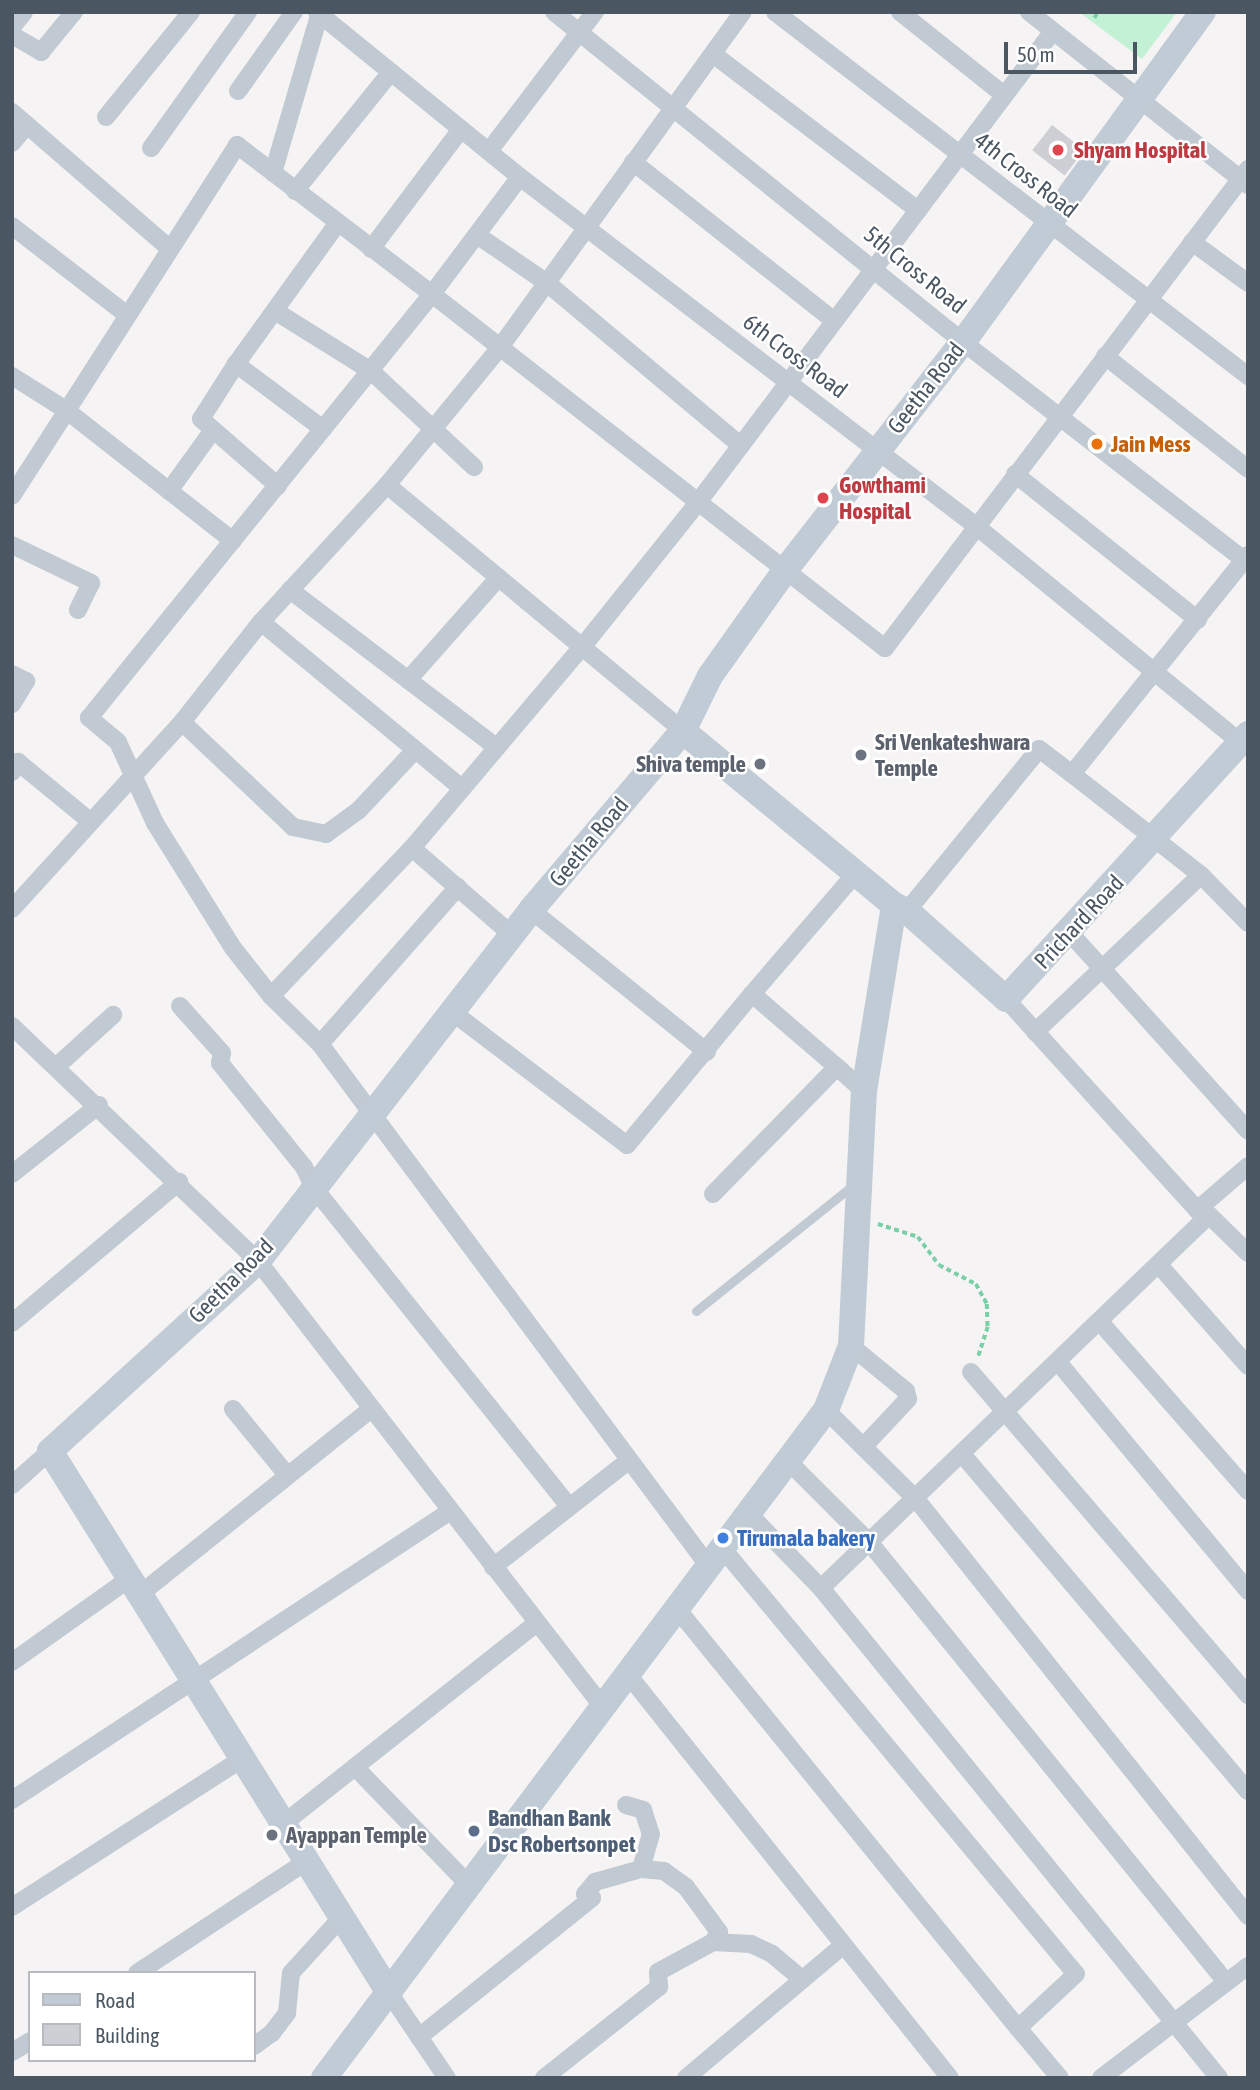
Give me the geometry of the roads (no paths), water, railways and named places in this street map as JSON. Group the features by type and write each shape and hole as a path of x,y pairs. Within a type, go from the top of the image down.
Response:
{"street":[{"path":"12,27 23,12"},
{"path":"12,36 41,52 74,12"},
{"path":"106,117 191,12"},
{"path":"150,148 248,12"},
{"path":"238,91 294,12"},
{"name":"5th Cross Road","path":"554,12 671,110 875,268 963,342 1247,559"},
{"path":"489,151 595,12"},
{"path":"12,909 182,722 261,622 387,485 501,346 743,12"},
{"name":"4th Cross Road","path":"775,12 1248,376"},
{"path":"900,12 1004,95"},
{"path":"12,496 18,473 66,410 237,145 337,224 501,346 885,648 1059,415 1245,177 1028,12"},
{"name":"Geetha Road","path":"12,1485 258,1261 369,1114 531,910 683,731 710,676 786,569 963,342 1047,222 1203,12"},
{"path":"273,173 318,13"},
{"name":"6th Cross Road","path":"318,13 520,177 976,526 1244,739"},
{"path":"271,996 412,848 583,646 699,501 1054,31"},
{"path":"713,54 918,210"},
{"path":"295,191 391,72"},
{"path":"12,112 169,248"},
{"path":"12,143 27,125"},
{"path":"370,249 461,129"},
{"path":"633,162 834,321"},
{"path":"520,177 371,371 89,718 118,742 131,778 207,912 271,996 320,1044 369,1114 628,1461 1076,1974 1018,2028"},
{"path":"278,486 201,419 236,364 337,224"},
{"path":"12,226 126,314"},
{"path":"477,235 547,284 741,446"},
{"path":"1192,242 1248,283"},
{"path":"275,311 371,371 474,467"},
{"path":"1105,356 1248,469"},
{"path":"236,364 323,429"},
{"path":"12,376 66,410 233,541"},
{"path":"169,491 213,430"},
{"path":"1016,474 1198,620"},
{"path":"387,485 901,908 1006,999 1203,1212 1248,1253"},
{"path":"12,545 91,583 78,610"},
{"path":"1072,774 1247,559"},
{"path":"408,680 499,577"},
{"path":"290,590 496,747"},
{"path":"261,622 462,788"},
{"path":"12,674 26,681 12,704"},
{"path":"182,722 293,827 326,834 358,811 415,750"},
{"name":"Prichard Road","path":"1006,999 1070,933 1244,739"},
{"path":"324,2078 467,1883 626,1672 678,1610 747,1512 826,1410 851,1346 862,1178 864,1091 901,908 1039,749 1200,875 1248,923"},
{"path":"12,772 18,762 92,822"},
{"path":"412,848 512,934"},
{"path":"451,1011 627,1145 856,873"},
{"path":"1035,1032 1200,875"},
{"path":"320,1044 458,887"},
{"path":"531,910 707,1052"},
{"path":"1070,933 1248,1131"},
{"path":"752,994 864,1091"},
{"path":"180,1006 222,1054 220,1063 304,1167 314,1188 567,1504"},
{"path":"58,1066 113,1015"},
{"path":"12,1026 99,1105 258,1261 449,1512 602,1706"},
{"path":"713,1194 837,1068"},
{"path":"12,1174 99,1105"},
{"path":"821,1588 1101,1323 1159,1265 1203,1212 1248,1166"},
{"path":"12,1323 179,1182"},
{"path":"1159,1265 1248,1366"},
{"path":"1101,1323 1248,1491"},
{"path":"851,1346 906,1391 908,1399 865,1445"},
{"path":"1058,1362 1248,1591"},
{"path":"971,1372 1248,1695"},
{"path":"233,1409 287,1475"},
{"path":"12,1662 134,1587 287,1475 371,1409"},
{"path":"826,1410 865,1445 916,1499 1248,1916"},
{"path":"50,1451 388,1991 447,2078"},
{"path":"962,1454 1248,1791"},
{"path":"787,1460 870,1543 1226,1982"},
{"path":"493,1567 567,1504 628,1461"},
{"path":"12,1800 449,1512"},
{"path":"747,1512 821,1588 1219,2078"},
{"path":"678,1610 1060,2078"},
{"path":"284,1824 537,1622"},
{"path":"626,1672 950,2078"},
{"path":"12,1907 242,1759"},
{"path":"355,1767 467,1883"},
{"path":"625,1805 643,1810 651,1833 641,1869"},
{"path":"140,1971 307,1861"},
{"path":"419,2037 592,1898 585,1894 596,1882 641,1869 664,1871 687,1886 719,1933 713,1942 658,1972 659,1987 544,2078"},
{"path":"256,2045 272,2033 287,2013 291,1973 342,1917"},
{"path":"713,1942 751,1944 772,1954 802,1979"},
{"path":"686,2078 842,1946"},
{"path":"1101,2078 1248,1966"},
{"path":"12,2052 28,2042"}],"lane":[{"path":"695,1311 862,1178"}],"place":[{"name":"Shyam Hospital","path":"1058,150"},
{"name":"Jain Mess","path":"1097,444"},
{"name":"Gowthami Hospital","path":"823,498"},
{"name":"Sri Venkateshwara Temple","path":"861,755"},
{"name":"Shiva temple","path":"760,764"},
{"name":"Tirumala bakery","path":"723,1538"},
{"name":"Bandhan Bank Dsc Robertsonpet","path":"474,1831"},
{"name":"Ayappan Temple","path":"272,1835"}]}
